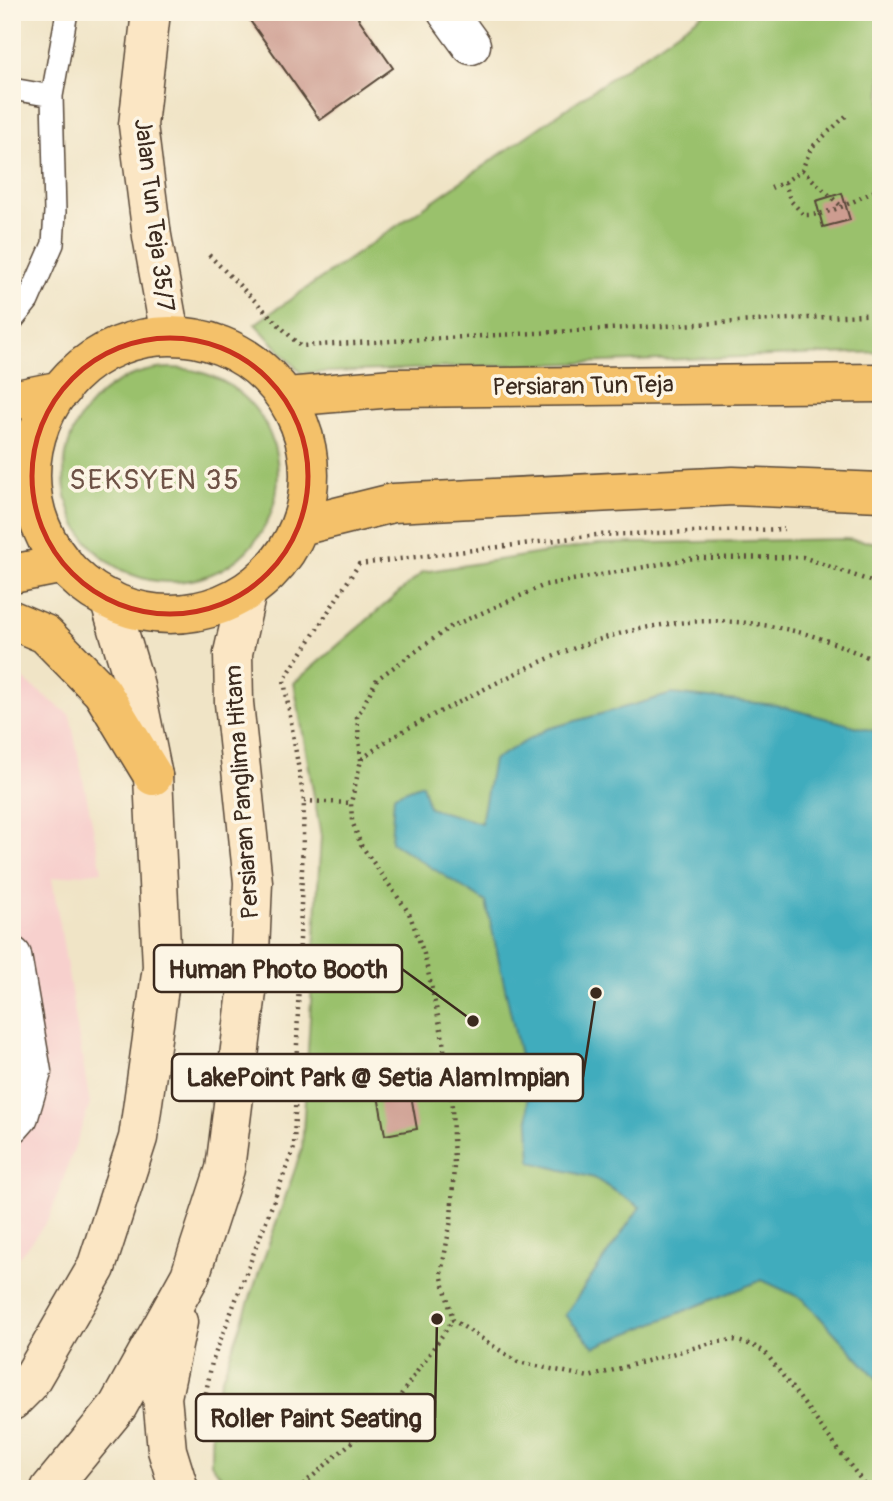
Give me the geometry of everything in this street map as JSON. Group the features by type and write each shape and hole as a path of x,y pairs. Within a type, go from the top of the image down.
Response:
{"main road":[{"name":"Jalan Tun Teja 35/7","path":"152,12 138,125 152,236 170,335"},
{"path":"170,335 203,339 235,351 263,371 286,397 304,437 309,482 300,526 279,563 247,592 208,610 165,615 123,607 85,586 55,555 37,516 31,474 37,432 62,390 78,369 106,351 136,339 170,335"},
{"name":"Persiaran Tun Teja","path":"286,397 393,388 881,383"},
{"path":"12,400 62,390"},
{"path":"300,526 393,503 733,486 881,492"},
{"path":"12,574 64,564"},
{"name":"Persiaran Panglima Hitam","path":"50,1489 118,1406 190,1276 225,1169 249,976 253,882 234,703 233,653 247,592"},
{"path":"12,1401 28,1384 96,1268 138,1138 162,967 153,776 134,682 109,600"},
{"path":"12,620 45,634 102,692 153,776"},
{"path":"179,1489 167,1450 162,1397 172,1343 190,1276"}],"street":[{"path":"447,12 471,46"},
{"path":"12,956 32,1072 19,1116 12,1124"}],"lane":[{"path":"12,321 28,301 53,244 55,212 52,96 67,12"},
{"path":"12,89 52,96"}],"path":[{"path":"771,188 802,170 811,148 848,114"},
{"path":"802,170 841,206"},
{"path":"785,182 790,200 804,215 815,215 841,206 881,188"},
{"path":"209,255 300,346 881,314"},
{"path":"351,803 304,802 284,680 359,564 597,535 797,528"},
{"path":"868,1489 765,1352 752,1345 734,1340 711,1343 589,1377 518,1362 453,1320 441,1274 451,1220 454,1165 452,1107 435,995 409,913 361,845 352,821 351,803 361,760 357,717 377,679 450,627 545,585 694,558 803,557 881,585"},
{"path":"361,760 399,732 500,680 583,644 629,629 672,622 711,621 762,626 807,634 881,663"},
{"path":"298,1489 393,1406 453,1320"}],"highlighted area":[{"path":"137,339 203,339 235,351 286,397 304,437 309,482 300,526 279,563 247,592 208,610 165,615 123,607 85,586 64,564 37,516 31,474 37,432 78,369"}],"shaded area":[{"path":"12,671 70,715 102,871 52,878 90,1104 49,1219 12,1266"}],"green space":[{"path":"706,12 881,12 881,352 301,373 255,324"},
{"path":"171,368 212,377 230,386 246,400 260,416 269,434 278,475 269,516 260,534 246,550 230,564 212,573 171,582 130,573 112,564 96,550 82,534 73,516 64,475 73,434 82,416 96,400 112,386 130,377"},
{"path":"845,539 881,543 881,1489 230,1489 211,1463 212,1407 302,1149 321,836 294,683 423,572 598,544"}],"water":[{"path":"672,694 776,705 881,733 881,1383 803,1299 762,1280 594,1347 565,1315 640,1207 594,1178 531,1162 527,1087 486,902 391,842 394,795 422,784 429,808 481,823 493,760 547,729"}],"building":[{"path":"244,12 354,12 393,68 320,120"},
{"path":"842,193 850,220 823,227 816,201"},
{"path":"406,1067 417,1129 385,1135 374,1073"}],"place":[{"name":"LakePoint Park @ Setia AlamImpian","path":"596,993"},
{"name":"Human Photo Booth","path":"473,1021"},
{"name":"Roller Paint Seating","path":"437,1319"}],"district":[{"name":"SEKSYEN 35","path":"155,480"}]}
